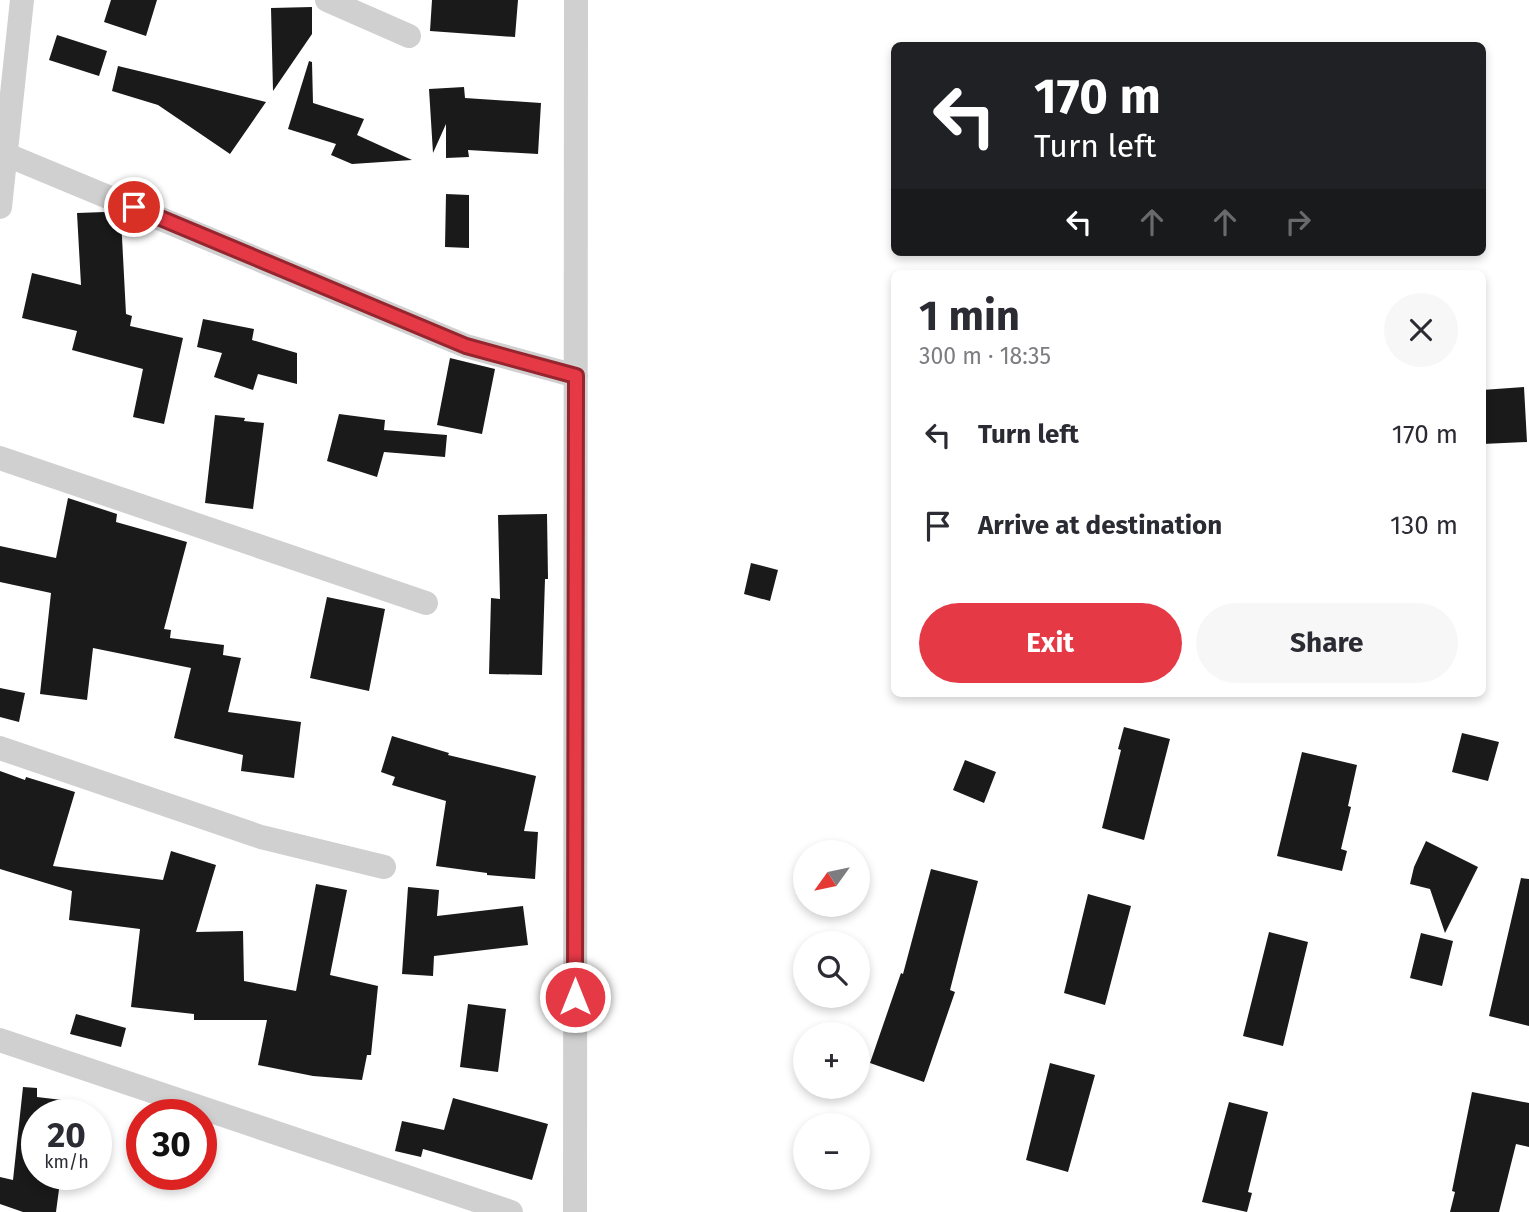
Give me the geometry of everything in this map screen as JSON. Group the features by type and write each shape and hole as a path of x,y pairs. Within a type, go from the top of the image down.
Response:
{"street":[{"path":"0,207 3,153 22,0"},
{"path":"327,0 409,36"},
{"path":"575,1212 576,0"},
{"path":"3,153 466,346 576,376"},
{"path":"0,458 426,603"},
{"path":"0,748 261,837 384,867"},
{"path":"0,1040 512,1212"}],"building":[{"path":"111,0 157,0 146,36 104,22"},
{"path":"432,0 518,0 515,37 430,31"},
{"path":"312,7 312,34 273,91 271,8"},
{"path":"57,35 107,51 99,76 49,60"},
{"path":"309,61 312,62 313,103 364,119 357,135 412,160 352,164 331,155 336,144 288,129"},
{"path":"118,66 266,102 230,154 158,105 112,91"},
{"path":"464,87 465,98 541,103 538,154 468,150 469,157 446,158 446,124 433,153 429,89"},
{"path":"446,194 469,195 469,248 445,247"},
{"path":"105,212 121,218 126,314 132,316 130,326 183,338 164,424 133,417 143,369 72,350 77,331 22,318 32,273 81,285 77,213"},
{"path":"203,319 254,329 252,340 297,353 297,384 258,374 253,390 214,377 222,353 197,347"},
{"path":"450,358 495,369 482,434 437,425"},
{"path":"1524,387 1527,442 1486,444 1486,390"},
{"path":"339,414 385,420 384,430 447,435 445,457 384,452 377,477 327,461"},
{"path":"215,415 264,423 253,509 205,503"},
{"path":"68,498 117,514 116,522 187,542 164,629 171,630 170,638 224,645 223,655 241,658 228,712 301,722 294,778 241,771 243,755 174,738 191,668 93,648 87,700 40,694 51,593 0,582 0,546 56,558"},
{"path":"547,514 548,579 545,579 542,675 489,674 491,598 500,599 498,515"},
{"path":"751,563 778,570 770,601 744,594"},
{"path":"327,597 385,609 369,691 310,678"},
{"path":"0,688 25,693 19,722 0,717"},
{"path":"1124,727 1170,739 1144,840 1102,828"},
{"path":"1462,733 1499,742 1488,781 1452,772"},
{"path":"392,736 449,753 448,755 536,776 524,831 538,832 535,879 487,875 436,866 446,801 392,785 395,777 381,772"},
{"path":"1302,752 1357,765 1341,849 1347,851 1342,871 1277,856"},
{"path":"965,760 996,772 984,803 953,790"},
{"path":"0,771 75,792 53,866 163,880 171,851 216,865 196,932 243,931 244,981 296,991 316,884 347,890 330,975 378,986 371,1055 367,1055 362,1080 313,1076 258,1065 267,1020 194,1020 194,1014 131,1007 140,929 69,920 72,891 0,869"},
{"path":"1426,841 1478,867 1445,933 1430,889 1410,884 1414,867"},
{"path":"931,869 978,881 950,990 955,992 924,1082 870,1063 901,973 903,974"},
{"path":"1521,878 1529,879 1529,1026 1489,1016"},
{"path":"408,887 439,890 437,916 523,906 528,945 434,956 433,976 402,974"},
{"path":"1088,894 1131,906 1105,1005 1064,993"},
{"path":"1269,932 1308,942 1283,1046 1243,1036"},
{"path":"1421,933 1453,941 1442,986 1410,978"},
{"path":"468,1004 506,1009 498,1072 460,1067"},
{"path":"76,1014 126,1028 121,1047 70,1034"},
{"path":"1050,1063 1095,1075 1068,1172 1026,1160"},
{"path":"23,1087 37,1088 37,1097 54,1099 22,1099"},
{"path":"1472,1092 1529,1103 1529,1147 1516,1144 1499,1212 1450,1212"},
{"path":"453,1098 548,1124 532,1180 423,1149 421,1157 395,1151 402,1121 444,1130"},
{"path":"1229,1102 1268,1112 1248,1192 1252,1193 1247,1212 1202,1202"},
{"path":"21,1106 21,1190 59,1190 56,1212 23,1212 0,1204 0,1177 13,1180"}],"route":[{"path":"134,207 466,346 576,376 575,997"}]}
